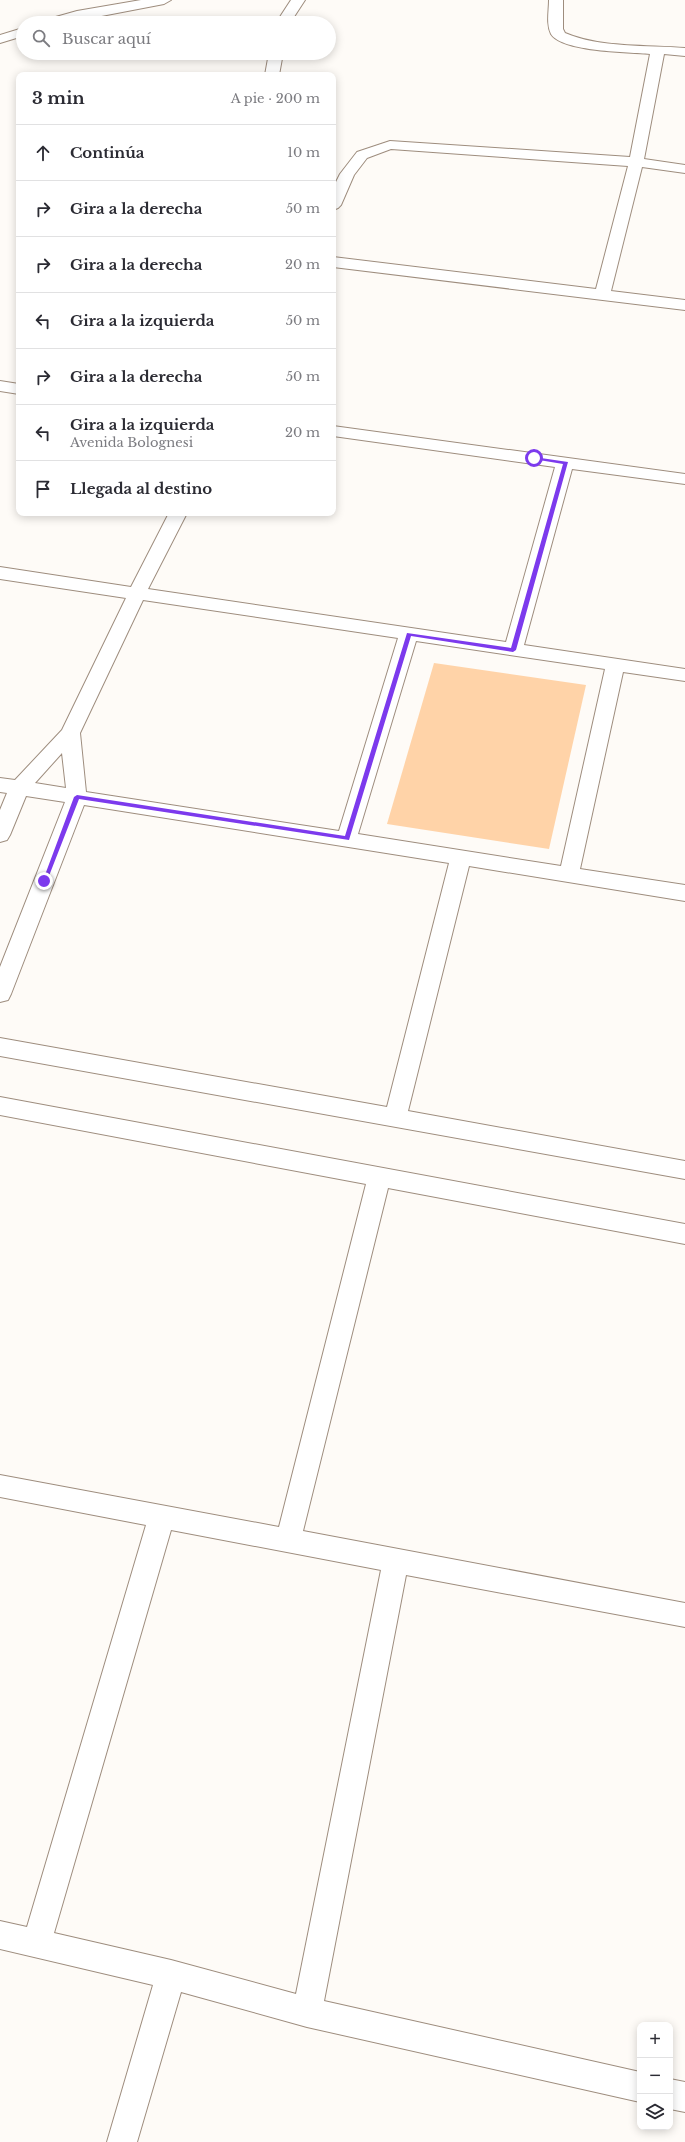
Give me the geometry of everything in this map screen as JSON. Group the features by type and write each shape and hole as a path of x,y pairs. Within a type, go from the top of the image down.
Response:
{"street":[{"path":"71,16 164,0"},
{"path":"288,16 298,0"},
{"path":"556,0 556,29 560,36 573,41 590,44 685,52"},
{"path":"0,39 16,34"},
{"path":"602,295 636,162 658,49"},
{"path":"273,72 275,60"},
{"path":"336,198 347,174 362,154 390,145 636,162 685,168"},
{"path":"336,168 347,174"},
{"path":"336,262 685,305"},
{"path":"0,386 16,388"},
{"path":"336,432 685,479"},
{"path":"513,650 565,462"},
{"path":"0,835 10,786 70,733 176,516"},
{"path":"0,573 685,675"},
{"path":"347,839 409,634"},
{"path":"569,874 616,665"},
{"path":"0,994 77,797 70,733"},
{"path":"10,786 685,893"},
{"path":"395,1118 462,857"},
{"path":"0,1047 685,1170"},
{"path":"0,1106 685,1234"},
{"path":"288,1540 379,1177"},
{"path":"0,1486 685,1615"},
{"path":"37,1944 162,1516"},
{"path":"307,2012 396,1560"},
{"path":"0,1935 171,1975 307,2012 637,2086"},
{"path":"122,2142 171,1975"},
{"path":"673,2095 685,2097"}],"shaded area":[{"path":"434,663 586,685 549,849 387,824"}],"route":[{"path":"44,881 77,797 347,839 409,634 513,650 565,462 534,458"}]}
